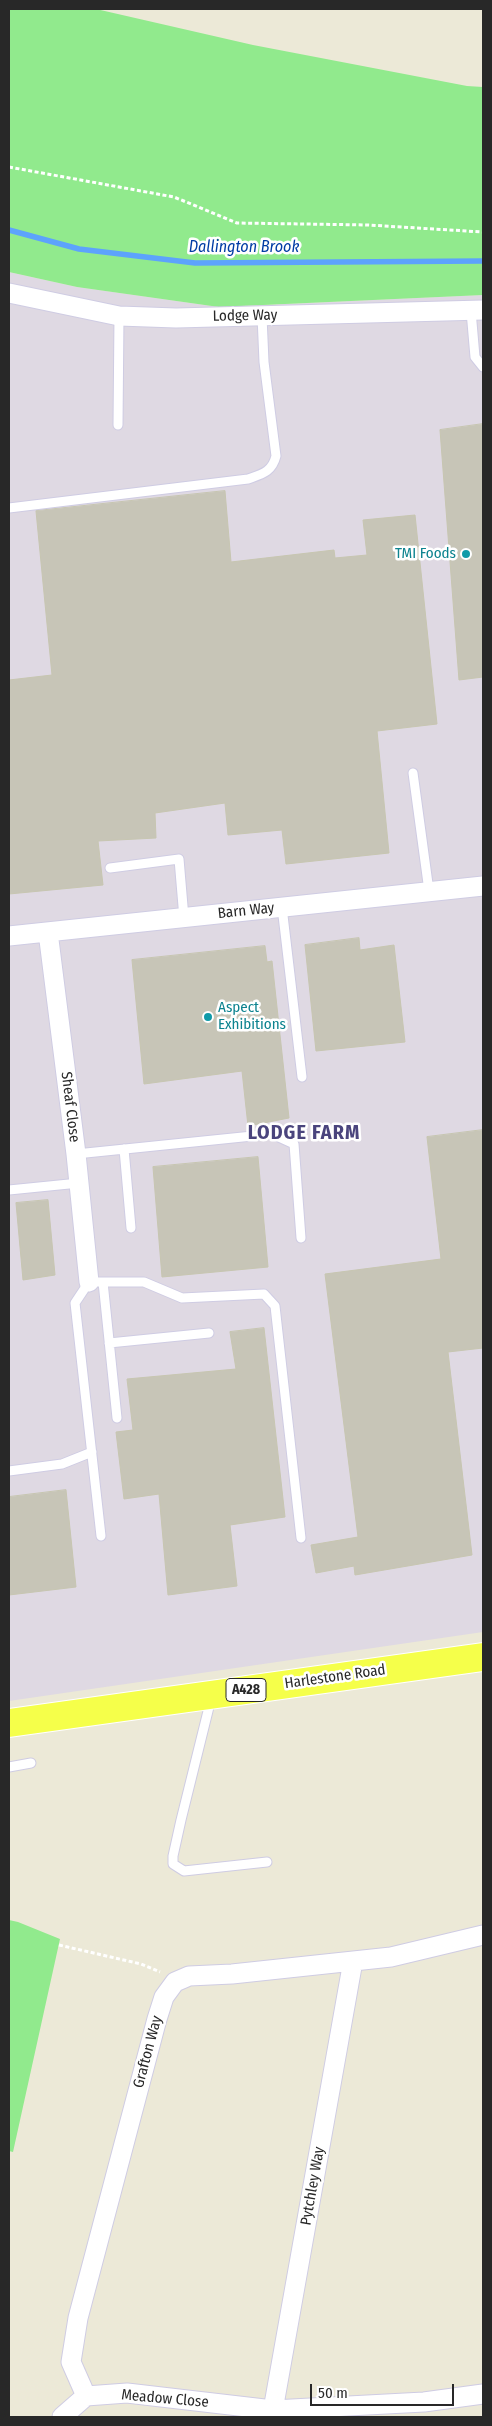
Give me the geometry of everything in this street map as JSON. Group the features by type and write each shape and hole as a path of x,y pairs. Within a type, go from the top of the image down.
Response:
{"main road":[{"name":"Harlestone Road","path":"9,1723 483,1657"}],"street":[{"name":"Lodge Way","path":"9,293 119,316 262,316 477,310"},
{"name":"Barn Way","path":"9,936 483,886"},
{"name":"Sheaf Close","path":"48,932 79,1182 96,1282"},
{"path":"175,1982 189,1976 232,1974 391,1957 483,1935"},
{"name":"Pytchley Way","path":"273,2410 353,1961"},
{"name":"Grafton Way","path":"86,2396 71,2362 78,2318 156,2019 164,1997 175,1982"},
{"name":"Meadow Close","path":"86,2396 127,2393 273,2410 424,2402 483,2394"},
{"path":"62,2417 86,2396"}],"lane":[{"path":"477,310 475,357 483,367"},
{"path":"118,425 119,316"},
{"path":"9,508 248,479 268,471 274,466 276,456 264,362 262,316"},
{"path":"413,773 429,891"},
{"path":"110,868 179,859 184,918"},
{"path":"282,907 302,1077"},
{"path":"76,1154 272,1134 294,1144 301,1238"},
{"path":"124,1149 131,1228"},
{"path":"9,1190 79,1182"},
{"path":"96,1282 109,1343 117,1418"},
{"path":"102,1536 75,1303 96,1282 144,1282 182,1298 264,1294 275,1306 301,1538"},
{"path":"109,1343 209,1334"},
{"path":"9,1470 62,1464 92,1452"},
{"path":"212,1694 181,1820 173,1864 184,1871 267,1862"},
{"path":"9,1767 31,1763"}],"path":[{"path":"9,167 174,197 237,224 368,225 483,232"},
{"path":"59,1945 141,1964 159,1971 175,1982"}],"shaded area":[{"path":"9,272 77,287 219,307 483,295 483,1632 9,1701"}],"green space":[{"path":"9,9 96,9 253,45 467,86 483,87 483,295 219,307 77,287 9,272"},
{"path":"9,1920 60,1939 13,2152 9,2151"}],"building":[{"name":"TMI Foods","path":"483,424 483,677 459,680 440,430"},
{"path":"225,491 231,562 334,550 335,558 367,555 363,520 415,515 437,724 377,731 389,853 286,864 282,830 228,835 225,803 155,813 156,838 98,841 103,885 9,894 9,680 52,675 36,511"},
{"path":"359,938 360,950 394,945 405,1042 316,1051 305,945"},
{"name":"Aspect Exhibitions","path":"265,946 267,962 272,961 289,1118 248,1126 242,1071 144,1084 132,960"},
{"path":"483,1130 483,1348 448,1352 472,1555 355,1575 354,1566 316,1573 311,1545 358,1537 325,1274 441,1259 427,1137"},
{"path":"258,1157 268,1267 162,1277 153,1167"},
{"path":"48,1200 55,1275 23,1280 16,1203"},
{"path":"264,1328 285,1517 230,1525 237,1586 168,1595 159,1494 124,1499 116,1432 133,1430 127,1379 236,1369 230,1332"},
{"path":"66,1490 76,1587 9,1595 9,1497"}],"waterway":[{"name":"Dallington Brook","path":"9,230 79,249 195,263 483,261"}],"place":[{"name":"TMI Foods","path":"466,554"},
{"name":"Aspect Exhibitions","path":"208,1017"}],"district":[{"name":"LODGE FARM","path":"304,1133"}]}
